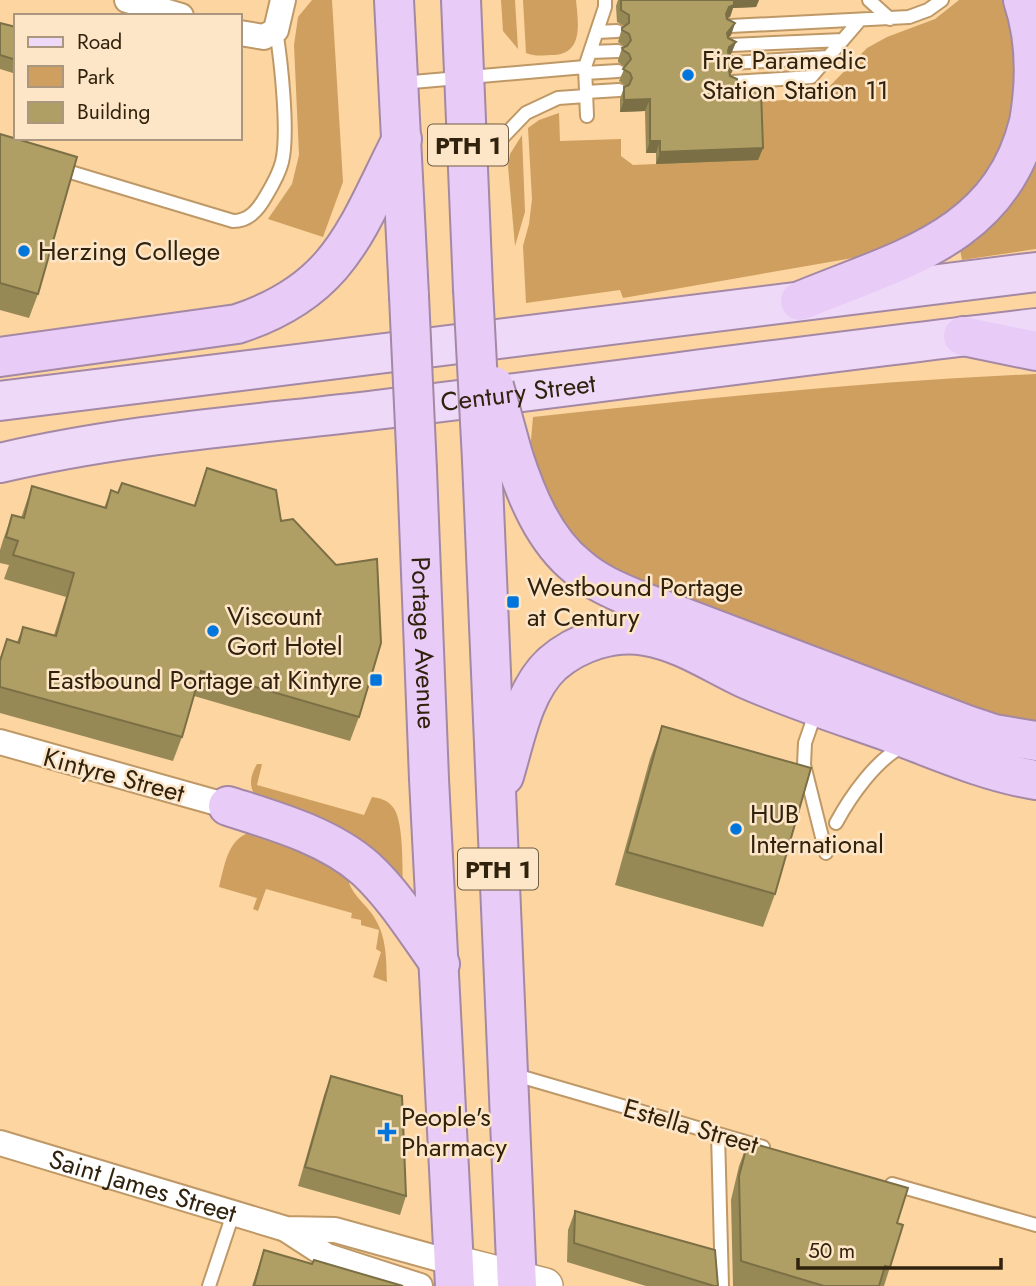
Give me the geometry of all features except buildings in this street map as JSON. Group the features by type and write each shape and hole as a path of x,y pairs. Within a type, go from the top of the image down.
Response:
{"highway":[{"name":"PTH 1","path":"461,0 474,304 497,457 496,801 507,1072 527,1284"},
{"path":"800,301 932,245 972,219 995,196 1012,170 1024,141 1031,111 1034,67 1031,35 1023,0"},
{"name":"Portage Avenue","path":"389,2 399,83 402,139 429,779 455,1275"},
{"path":"0,357 237,324 287,304 330,269 348,245 402,139"},
{"path":"963,336 1036,351"},
{"path":"497,457 524,490 562,552 600,582 916,724 994,770 1036,780"},
{"path":"496,801 526,705 541,678 565,655 612,635 646,636 667,641 745,678 825,703 916,724 1036,741"},
{"path":"228,806 314,837 357,862 388,894 440,964"}],"main road":[{"name":"Century Street","path":"0,401 1036,272"},
{"name":"Century Street","path":"0,463 82,446 157,435 376,411 1036,328"},
{"name":"Saint James Street","path":"455,1275 527,1284"}],"street":[{"path":"127,0 173,14"},
{"path":"242,33 264,37 276,30 283,0"},
{"name":"Kintyre Street","path":"0,742 228,806"},
{"name":"Saint James Street","path":"0,1143 286,1229 335,1230 455,1275"},
{"name":"Saint James Street","path":"286,1229 327,1256 420,1286"}],"lane":[{"path":"587,116 585,70 605,0"},
{"path":"869,0 890,19"},
{"path":"730,26 890,19 919,14 942,0"},
{"path":"733,82 811,76 860,20"},
{"path":"50,166 233,221 247,218 257,211 272,185 284,151 276,30"},
{"path":"597,32 617,31"},
{"path":"731,45 843,40"},
{"path":"590,52 618,51"},
{"path":"732,63 828,57"},
{"path":"399,83 585,70 618,71"},
{"path":"469,173 526,113 558,98 619,90"},
{"path":"836,823 857,791 897,749 916,724 894,708 863,701"},
{"path":"825,703 805,743 804,765 826,852"},
{"name":"Estella Street","path":"507,1072 778,1151"},
{"path":"718,1134 722,1286"},
{"path":"881,1181 1036,1225"},
{"path":"209,1286 233,1214"}],"green space":[{"path":"312,0 332,0 343,182 323,237 268,219 292,184 299,155 294,45 298,17"},
{"path":"501,0 515,0 518,49 503,31"},
{"path":"523,0 576,0 577,35 570,49 554,55 526,53"},
{"path":"959,0 1010,0 1020,36 1016,129 959,215 876,254 623,298 620,290 526,303 523,246 532,199 528,128 539,120 559,113 560,141 621,139 621,156 633,165 656,164 756,102 813,98 822,94 867,48 887,37 935,19"},
{"path":"522,135 525,212 515,246 508,166 510,154"},
{"path":"1036,152 1036,249 962,260 959,244"},
{"path":"1036,374 1036,728 630,585 568,541 530,452 533,417 847,386"},
{"path":"257,764 262,764 257,785 364,815 372,797 390,804 399,821 403,884 257,798 251,781"},
{"path":"251,832 266,834 354,876 349,883 351,888 381,930 385,946 387,982 373,977 381,952 376,949 379,930 361,925 361,920 351,918 352,913 266,889 258,911 253,909 257,898 219,887 232,847 243,835"}],"place":[{"name":"Fire Paramedic Station Station 11","path":"688,75"},
{"name":"Herzing College","path":"24,251"},
{"name":"Westbound Portage at Century","path":"513,602"},
{"name":"Viscount Gort Hotel","path":"213,631"},
{"name":"Eastbound Portage at Kintyre","path":"376,680"},
{"name":"HUB International","path":"736,829"},
{"name":"People's Pharmacy","path":"387,1132"}]}
